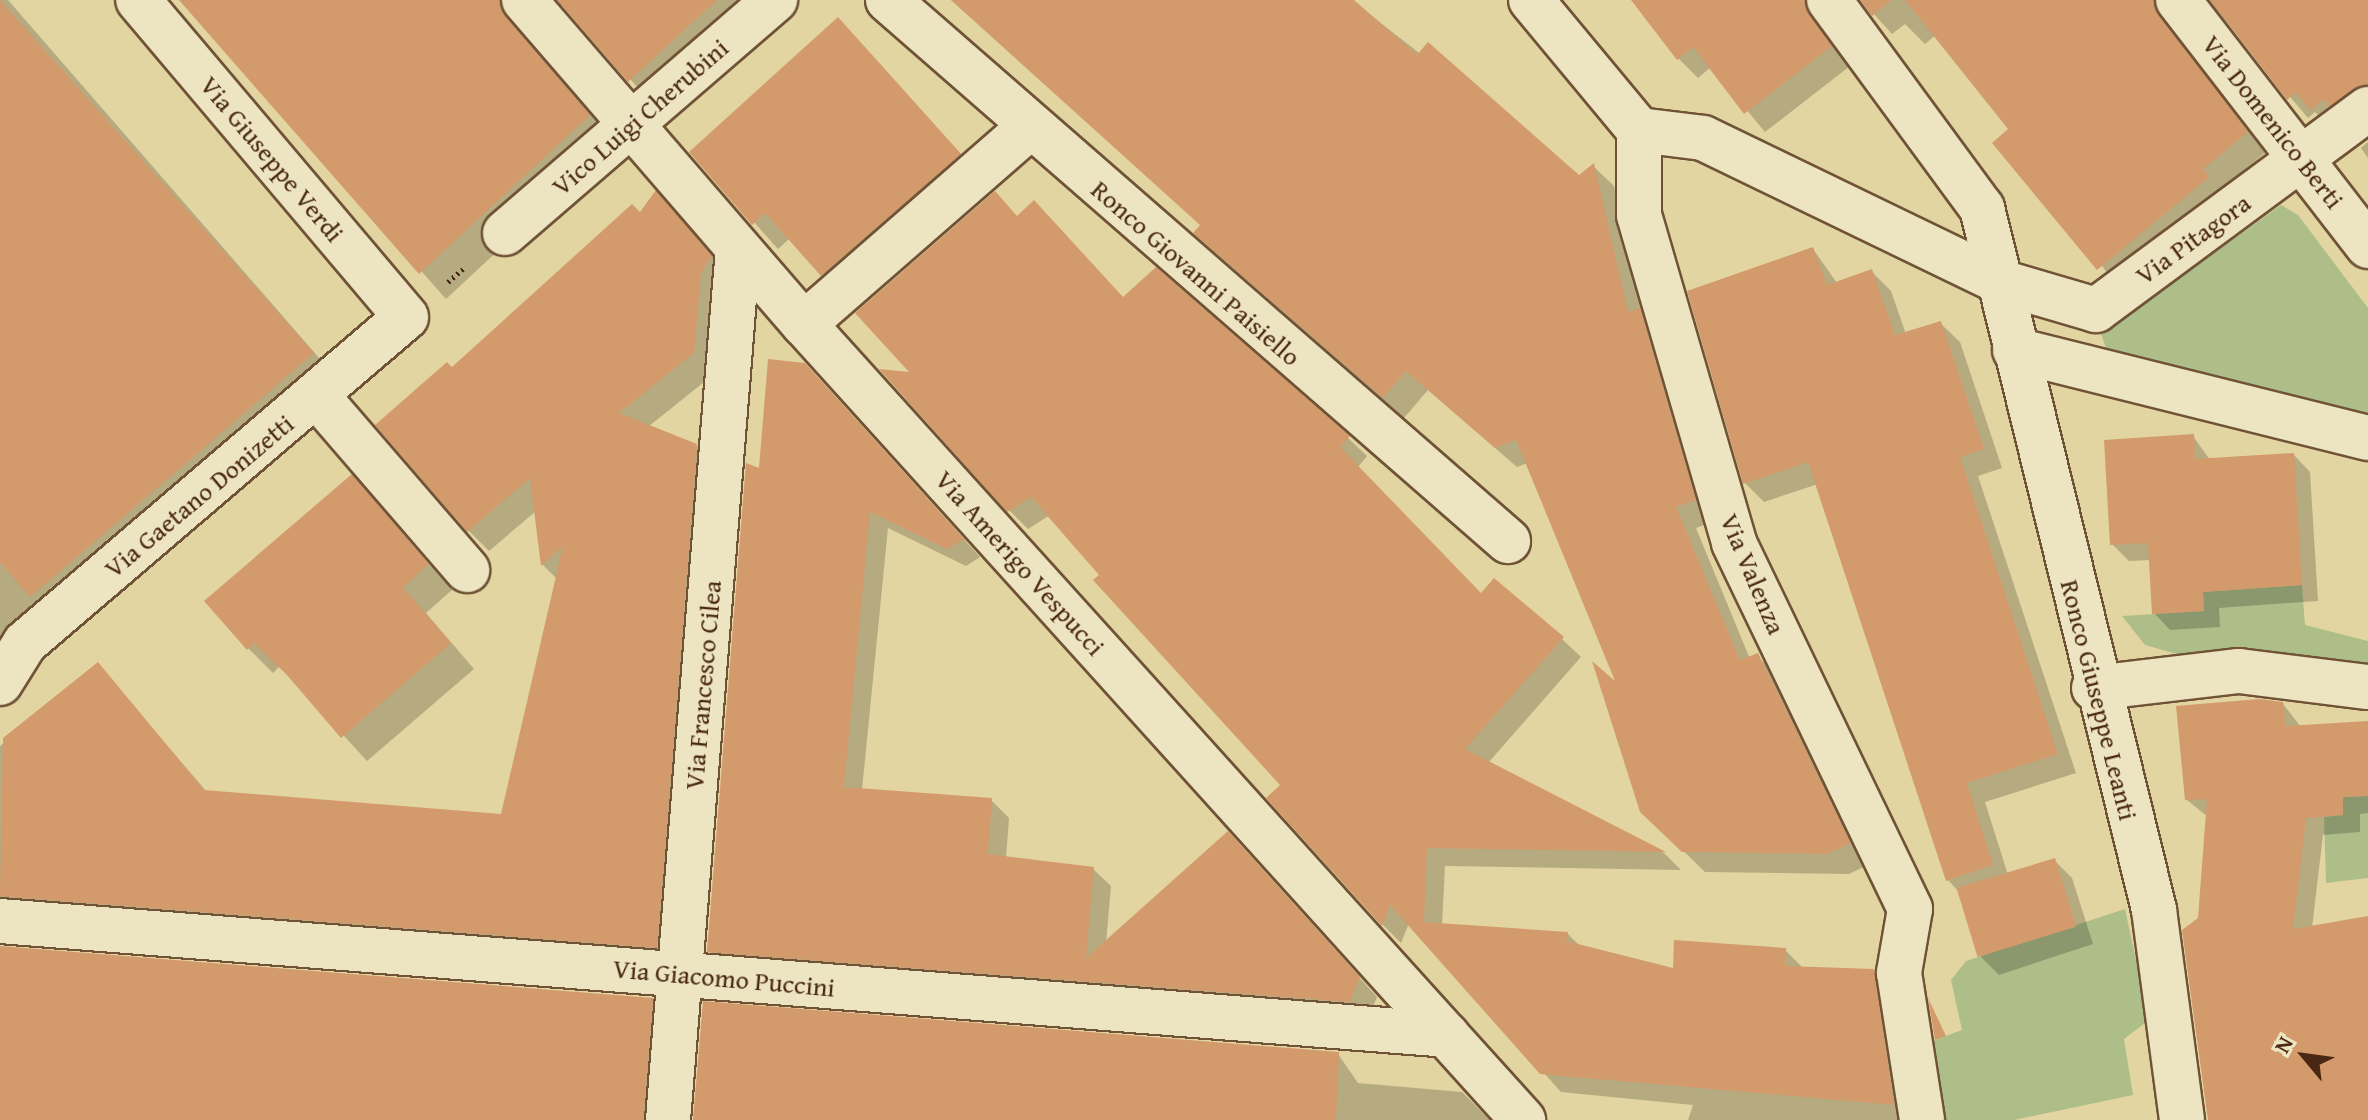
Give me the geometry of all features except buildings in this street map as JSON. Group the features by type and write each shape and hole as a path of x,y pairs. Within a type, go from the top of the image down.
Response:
{"street":[{"name":"Via Giuseppe Verdi","path":"138,0 406,317"},
{"name":"Via Amerigo Vespucci","path":"524,0 635,123 804,324 1523,1120"},
{"name":"Vico Luigi Cherubini","path":"505,233 775,0"},
{"name":"Ronco Giovanni Paisiello","path":"888,0 1029,128 1508,541"},
{"name":"Ronco Giuseppe Leanti","path":"1829,0 1982,208 2094,688 2154,910 2182,1120"},
{"name":"Via Domenico Berti","path":"2178,0 2304,159 2368,246"},
{"path":"1551,7 1639,130 1703,138 2001,282"},
{"name":"Via Pitagora","path":"2001,282 2096,310 2368,109"},
{"path":"804,324 1029,128"},
{"name":"Via Valenza","path":"1639,130 1639,215 1734,543 1910,909 1899,973 1922,1120"},
{"name":"Via Francesco Cilea","path":"668,1120 738,249"},
{"name":"Via Gaetano Donizetti","path":"0,683 13,629 317,396 406,317"},
{"path":"2015,350 2368,438"},
{"path":"317,396 467,570"},
{"path":"2094,688 2239,671 2368,687"},
{"name":"Via Giacomo Puccini","path":"0,921 1447,1035"}],"path":[{"path":"406,317 505,233"}],"green space":[{"path":"2281,205 2298,215 2368,308 2368,418 2108,353 2101,334"},
{"path":"2302,585 2305,625 2368,641 2368,670 2191,658 2145,645 2122,616 2204,611 2203,592"},
{"path":"2368,796 2368,878 2326,883 2324,817 2343,815 2343,797"},
{"path":"2125,909 2149,1020 2124,1039 2133,1095 2014,1120 1940,1120 1929,1042 1962,1030 1951,980 1966,961"}]}
